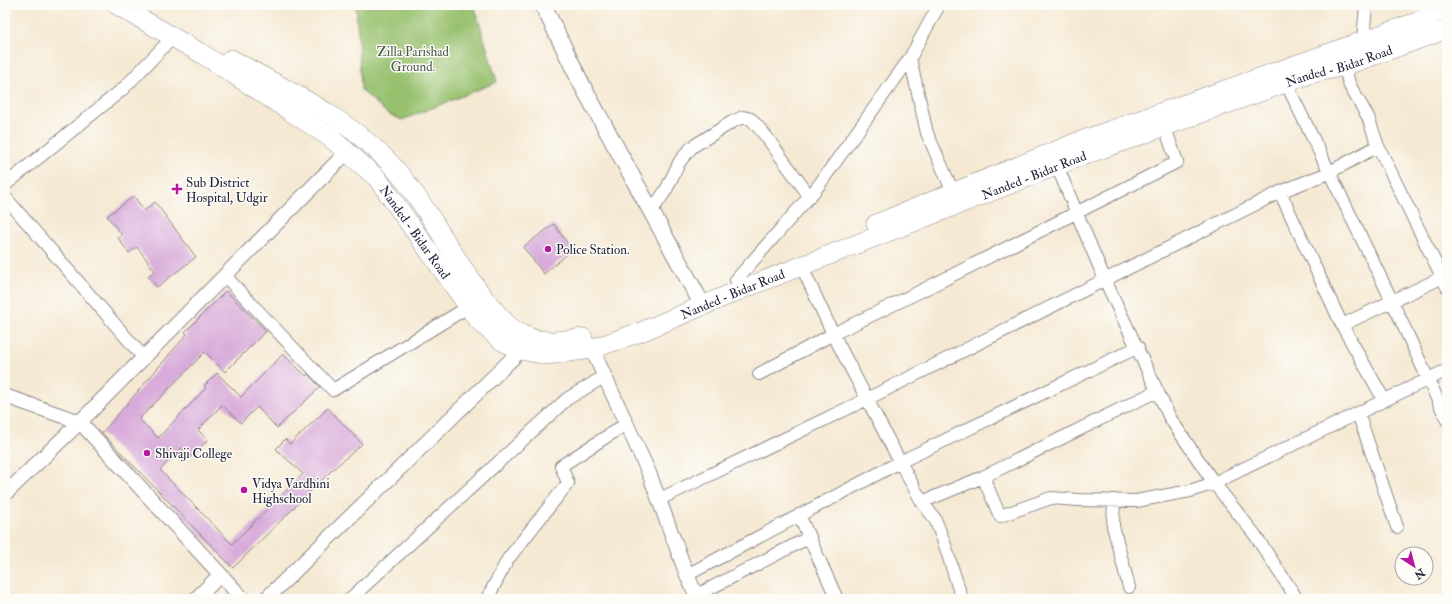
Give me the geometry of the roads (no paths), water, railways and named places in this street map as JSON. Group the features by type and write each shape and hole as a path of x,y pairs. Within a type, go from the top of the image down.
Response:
{"highway":[{"name":"Nanded - Bidar Road","path":"117,5 204,55 331,138 377,178 478,320 502,341 520,350 546,355 592,349 644,331 736,280 954,199 1054,159 1365,48 1447,29"},
{"name":"Nanded - Bidar Road","path":"138,5 336,119 357,134 387,160 408,184 479,291 503,320 521,334 542,340 566,340 599,336 802,267 954,199"},
{"name":"Nanded - Bidar Road","path":"1054,159 1164,125 1310,74 1344,66 1365,48 1447,7"}],"main road":[{"path":"543,5 582,85 700,301"}],"street":[{"path":"736,280 810,197 910,58 938,5"},
{"path":"1365,48 1366,5"},
{"path":"5,185 124,88 172,37"},
{"path":"910,58 927,133 954,199"},
{"path":"1342,325 1392,302 1445,282 1378,146 1368,117 1350,86 1344,66"},
{"path":"1286,83 1328,173 1392,302 1447,420"},
{"path":"651,212 666,190 680,161 692,147 732,122 743,117 751,119 765,135 810,197"},
{"path":"759,374 833,334 1177,162 1164,125"},
{"path":"660,499 867,399 1280,192 1328,173 1378,146"},
{"path":"5,494 144,358 347,152"},
{"path":"1054,159 1106,280 1170,418 1214,483 1255,535 1297,599"},
{"path":"1280,192 1342,325 1384,400"},
{"path":"5,196 144,358"},
{"path":"802,267 833,334 900,462 922,502 935,519 962,599"},
{"path":"225,276 333,390 468,307"},
{"path":"687,575 900,462 1138,347"},
{"path":"592,349 660,499 687,575 698,597 810,537"},
{"path":"266,599 520,350"},
{"path":"983,477 1000,516 1051,498 1136,501 1190,491 1214,483 1427,378 1447,370"},
{"path":"357,596 568,399 605,376"},
{"path":"922,502 983,477 1158,391"},
{"path":"5,396 80,422 243,599"},
{"path":"1358,413 1397,527"},
{"path":"487,599 508,559 568,483 561,466 626,424"},
{"path":"1114,500 1113,526 1129,587"},
{"path":"800,515 838,599"},
{"path":"196,599 220,575"}],"place":[{"name":"Sub District Hospital, Udgir","path":"177,189"},
{"name":"Police Station.","path":"548,249"},
{"name":"Shivaji College","path":"147,453"},
{"name":"Vidya Vardhini Highschool","path":"244,490"}],"park label":[{"name":"Zilla Parishad Ground.","path":"413,58"}]}
